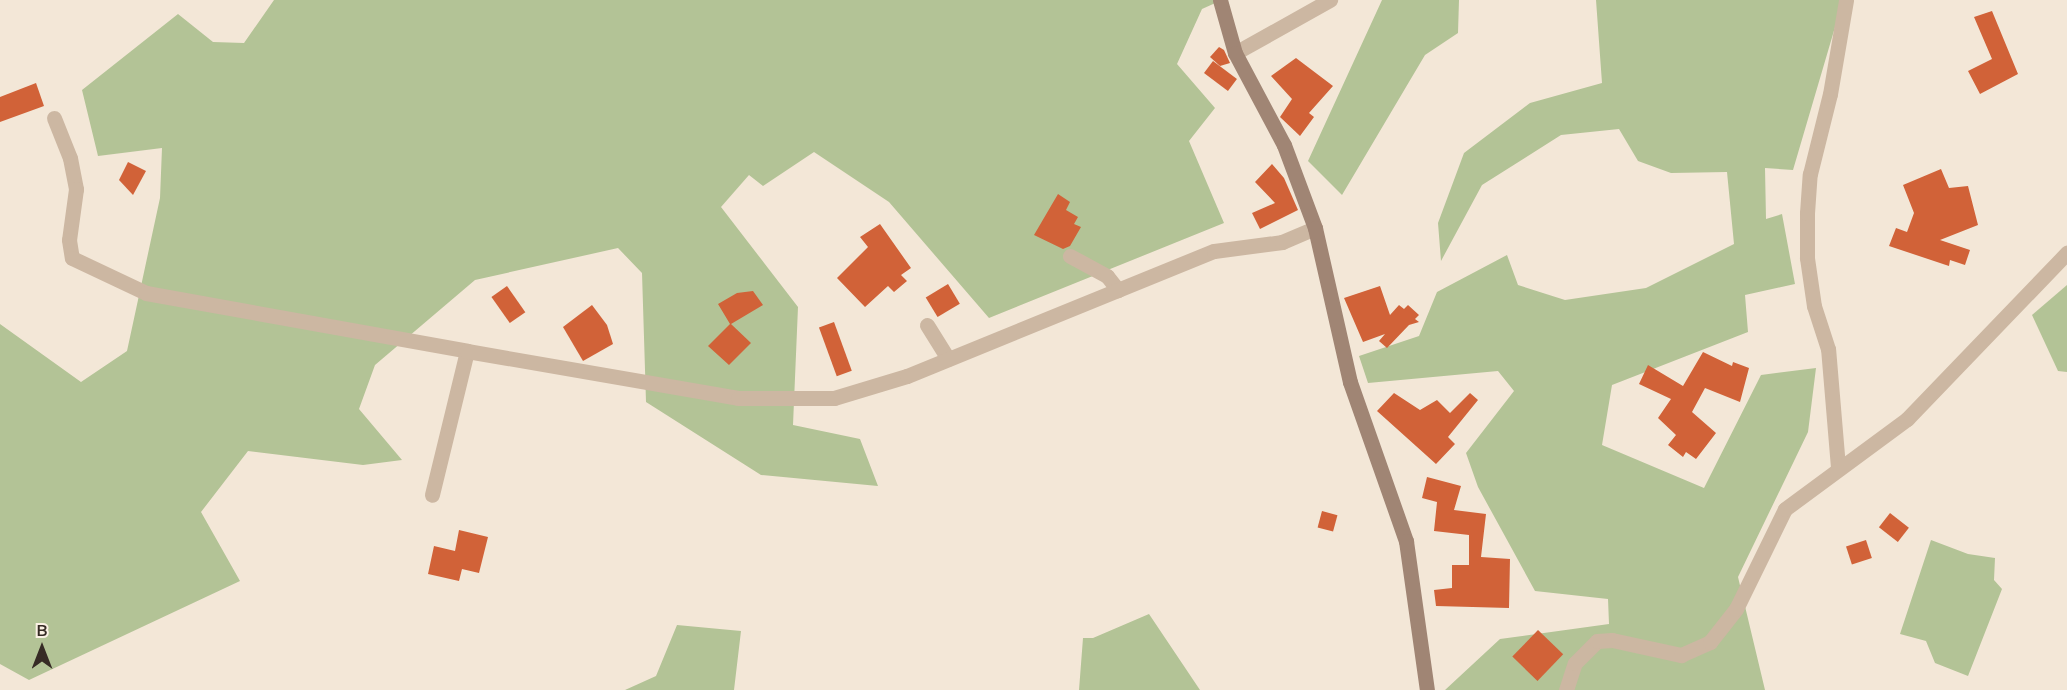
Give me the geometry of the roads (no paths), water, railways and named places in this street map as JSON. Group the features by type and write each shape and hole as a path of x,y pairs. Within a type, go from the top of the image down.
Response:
{"street":[{"path":"1220,0 1235,53 1284,145 1315,228 1350,382 1406,541 1427,690"},
{"path":"1235,53 1330,0"},
{"path":"1838,467 1830,358 1814,306 1808,258 1808,213 1810,174 1830,94 1846,0"},
{"path":"54,118 70,158 76,189 69,240 72,258 146,293 738,398 834,398 948,359 1214,251 1282,242 1315,228"},
{"path":"1566,690 1575,663 1597,641 1612,640 1681,655 1710,642 1736,609 1785,509 1838,467 1907,419 2067,253"},
{"path":"1070,256 1107,276 1118,290"},
{"path":"927,325 948,359"},
{"path":"432,495 467,351"}]}
